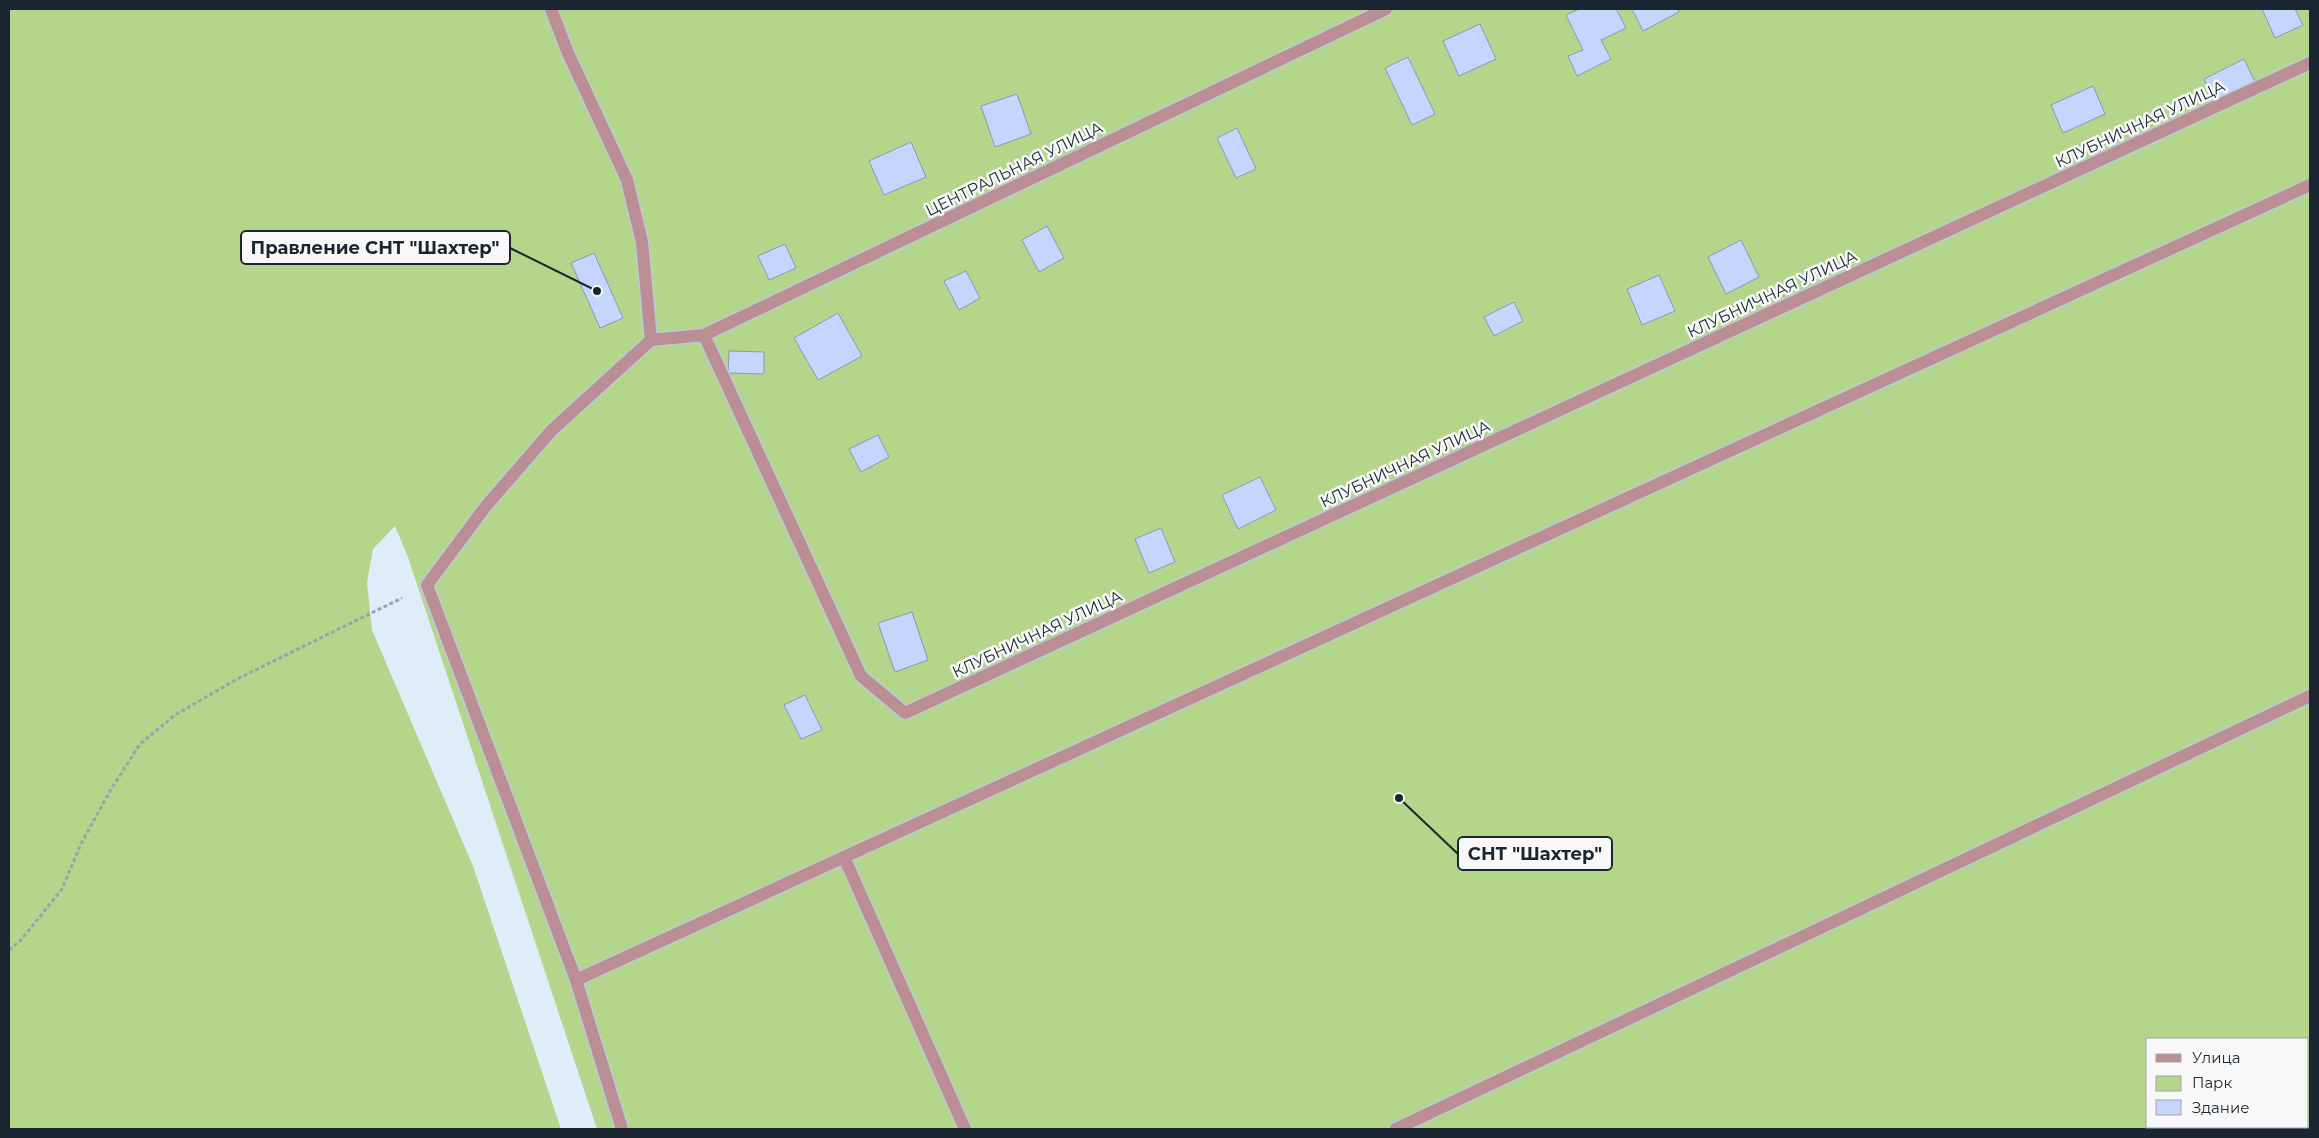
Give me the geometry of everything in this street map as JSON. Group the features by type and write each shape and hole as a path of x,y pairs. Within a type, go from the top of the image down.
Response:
{"lane":[{"path":"551,9 568,53 627,180 642,242 651,340 552,430 486,506 427,585 576,980 622,1129"},
{"name":"ЦЕНТРАЛЬНАЯ УЛИЦА","path":"651,340 704,335 1386,9"},
{"name":"КЛУБНИЧНАЯ УЛИЦА","path":"704,335 860,676 905,712 2310,63"},
{"path":"576,980 2310,185"},
{"path":"1396,1129 2310,696"},
{"path":"844,857 965,1129"}],"path":[{"path":"9,950 21,940 62,888 85,837 110,791 140,744 175,716 239,678 427,585"}],"green space":[{"path":"9,9 2310,9 2310,1129 597,1129 408,557 395,526 373,549 367,582 372,630 473,866 561,1129 9,1129"}],"building":[{"path":"1579,9 1616,9 1626,28 1601,40 1611,59 1577,76 1568,56 1583,50 1566,15"},
{"path":"1632,9 1677,9 1679,12 1643,31"},
{"path":"2262,9 2295,9 2303,25 2275,38"},
{"path":"1480,24 1496,59 1459,76 1443,41"},
{"path":"1408,57 1435,114 1412,125 1385,68"},
{"path":"2244,59 2255,82 2215,102 2204,79"},
{"path":"2093,86 2105,114 2063,133 2051,105"},
{"path":"1017,94 1031,134 995,147 981,106"},
{"path":"1237,128 1256,169 1236,178 1217,138"},
{"path":"911,142 926,177 884,195 869,161"},
{"path":"1047,226 1064,258 1039,272 1022,240"},
{"path":"1741,240 1759,277 1726,294 1708,257"},
{"path":"785,244 796,268 769,280 758,256"},
{"path":"594,253 623,318 600,328 571,263"},
{"path":"966,271 980,298 959,310 944,281"},
{"path":"1659,275 1675,311 1642,325 1627,289"},
{"path":"1514,302 1523,321 1494,336 1484,317"},
{"path":"838,313 862,356 818,380 794,338"},
{"path":"729,351 764,352 764,374 728,373"},
{"path":"878,435 889,457 861,472 849,449"},
{"path":"1260,477 1276,510 1238,529 1222,495"},
{"path":"1161,528 1175,562 1149,573 1135,539"},
{"path":"912,612 928,660 895,672 878,623"},
{"path":"805,695 822,730 801,739 784,705"}],"place":[{"name":"Правление СНТ \"Шахтер\"","path":"597,291"},
{"name":"СНТ \"Шахтер\"","path":"1399,798"}]}
